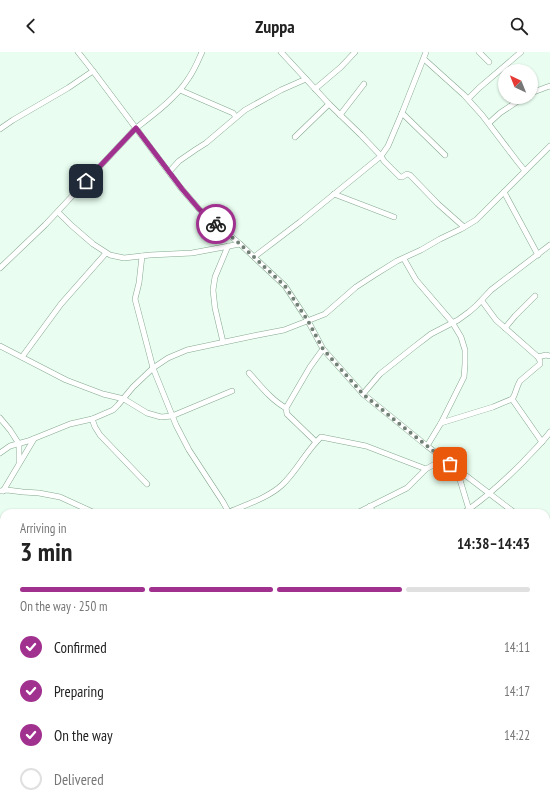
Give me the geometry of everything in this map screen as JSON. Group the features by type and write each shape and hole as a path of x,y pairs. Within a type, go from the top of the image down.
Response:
{"street":[{"path":"78,52 182,189 199,209 240,244 285,286 308,321 323,349 363,394 426,446 510,509"},
{"path":"0,268 45,226 136,128 151,117 180,90 188,80 202,52"},
{"path":"281,52 400,177 406,174 410,175 438,204 464,227"},
{"path":"315,89 355,52"},
{"path":"254,257 381,156 388,146 426,52"},
{"path":"479,52 489,62"},
{"path":"468,99 521,52"},
{"path":"424,59 468,99 489,123 517,162 525,170"},
{"path":"0,129 93,71"},
{"path":"169,172 179,161 206,143 236,117 252,106 274,93 306,79"},
{"path":"340,115 364,84"},
{"path":"538,90 550,86"},
{"path":"180,90 233,113 236,117"},
{"path":"295,137 329,104"},
{"path":"489,123 514,104"},
{"path":"402,113 445,155"},
{"path":"0,453 10,446 112,410 153,368 168,358 187,350 284,330 324,314 356,287 397,261 404,259 476,220 550,146"},
{"path":"504,192 538,255"},
{"path":"334,194 394,217"},
{"path":"58,212 71,225 110,256 124,258 192,253 240,244"},
{"path":"363,394 380,374 431,334 458,320 469,312 482,301 491,290 550,245"},
{"path":"223,342 215,308 213,290 215,277 228,246"},
{"path":"22,357 61,304 106,252"},
{"path":"142,256 139,283 135,299 153,368 172,416 189,450 226,509"},
{"path":"404,259 416,280 452,322 461,337 465,350 464,377 441,423 426,446"},
{"path":"505,328 535,296"},
{"path":"441,423 493,407 512,399 520,381 540,364 538,357 496,320 482,301"},
{"path":"0,346 66,380 103,394 124,399 147,413 161,417 172,416 232,391"},
{"path":"316,442 287,414 286,408 310,367 323,349"},
{"path":"538,357 546,355 550,356"},
{"path":"249,372 260,386 278,404 286,408"},
{"path":"512,399 542,442"},
{"path":"0,418 19,444 19,463"},
{"path":"92,418 95,428 100,435 147,484"},
{"path":"471,509 511,474 549,435"},
{"path":"237,509 276,490 283,484 321,437 366,446 426,469"},
{"path":"34,438 2,491 39,493 60,497 86,509"},
{"path":"364,509 407,488 426,469 444,459"},
{"path":"457,470 468,509"}],"way so far":[{"path":"216,224 285,286 308,321 323,349 363,394 450,464"}],"route":[{"path":"86,181 136,128 182,189 199,209 216,224"}]}
